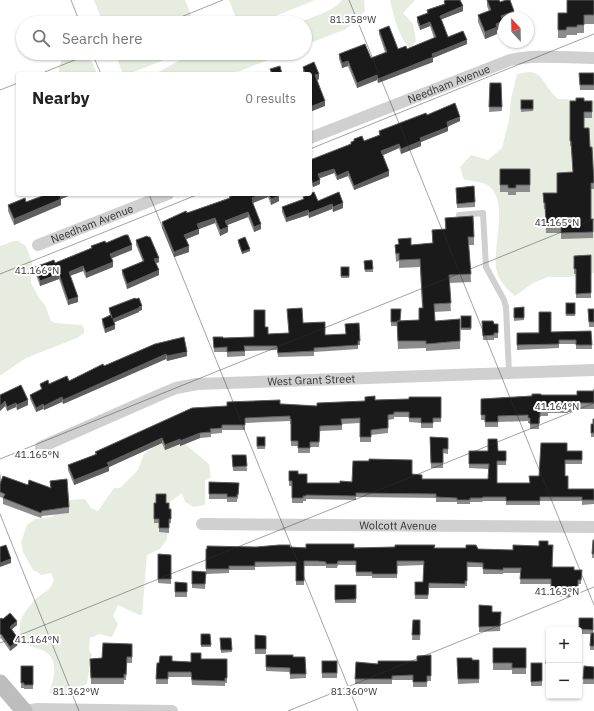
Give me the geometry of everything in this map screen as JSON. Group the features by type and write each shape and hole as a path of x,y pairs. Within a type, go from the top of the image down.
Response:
{"street":[{"name":"Needham Avenue","path":"312,137 510,60 539,57 594,58"},
{"name":"Needham Avenue","path":"38,245 163,196"},
{"name":"West Grant Street","path":"41,447 164,393 186,386 219,383 594,370"},
{"name":"Wolcott Avenue","path":"202,524 594,527"},
{"path":"0,683 24,711 42,709 172,711"}],"lane":[{"path":"459,215 483,213 486,267 504,300 506,307 509,373"}],"shaded area":[{"path":"94,0 185,0 191,16 100,16"},
{"path":"229,0 315,0 275,16 235,16"},
{"path":"342,0 364,0 365,11 346,29 312,42 312,18 328,11 339,4"},
{"path":"390,0 415,0 403,13 413,24 416,41 410,49 399,32"},
{"path":"62,60 90,60 96,72 59,72"},
{"path":"118,60 164,60 133,72 122,72"},
{"path":"180,60 268,60 234,72 159,72"},
{"path":"528,72 535,73 541,77 558,99 594,100 594,273 568,277 548,277 533,283 515,296 503,284 496,268 499,214 495,194 490,187 484,184 464,180 460,167 471,155 488,160 502,148 509,120 511,99 517,74"},
{"path":"18,241 26,246 32,262 31,283 39,298 45,305 51,321 55,323 82,325 84,333 77,338 26,358 0,375 0,246"},
{"path":"172,433 209,464 211,477 205,481 205,505 194,507 185,502 182,493 170,502 167,539 160,549 147,555 142,615 118,605 113,616 118,624 112,637 99,634 90,637 89,650 92,655 87,684 77,688 70,686 66,695 58,696 49,693 54,673 54,666 51,657 46,652 26,644 22,640 19,632 21,620 30,605 49,589 54,580 51,573 42,575 33,570 23,552 21,542 27,525 35,519 52,517 69,500 85,499 91,508 98,511 114,488 120,488 138,470 144,454"}],"building":[{"path":"460,0 463,6 440,16 448,37 463,31 467,40 432,54 433,57 378,79 377,75 357,83 348,61 342,63 339,54 365,44 371,58 387,52 379,30 389,26 398,49 406,46 407,49 436,37 430,22 420,26 417,17 428,13 427,10 445,4 444,1"},
{"path":"487,0 499,0 500,2 510,0 514,11 498,12 497,27 485,32 478,15 491,10"},
{"path":"567,0 594,0 594,15 584,15 584,25 567,27 566,30 558,30 558,13 567,13"},
{"path":"314,62 319,74 315,75 325,101 312,106 312,72 304,72 303,67"},
{"path":"280,66 282,72 271,72 270,69"},
{"path":"579,73 594,73 594,85 580,85"},
{"path":"490,83 501,83 502,107 489,107"},
{"path":"576,98 584,98 584,101 592,101 592,112 584,112 584,128 589,128 590,147 592,147 594,183 591,183 591,219 593,219 593,232 561,233 561,227 546,228 543,193 557,193 557,173 573,172 570,141 570,101 576,101"},
{"path":"521,100 533,100 533,109 521,109"},
{"path":"455,103 460,117 447,122 448,127 420,138 421,141 401,149 399,144 381,151 389,171 354,186 348,171 337,176 334,169 318,174 320,180 313,183 312,159 351,144 354,139 362,136 364,141 380,135 379,131 426,113 427,115"},
{"path":"500,169 530,169 530,185 516,185 516,188 508,188 508,185 500,185"},
{"path":"474,186 475,202 457,204 456,188"},
{"path":"314,192 318,201 339,192 343,203 333,207 332,204 309,213 308,210 286,218 282,207 304,199 303,197 305,196 312,196 312,193"},
{"path":"42,196 60,196 61,199 14,219 8,205 25,198 26,202"},
{"path":"257,196 252,198 252,201 261,224 254,227 248,212 225,221 228,227 220,230 215,218 197,224 199,229 184,235 189,246 174,252 162,222 186,211 187,213 230,198 229,197"},
{"path":"269,196 279,196 271,199"},
{"path":"473,216 474,237 468,237 471,274 449,275 451,303 434,304 435,321 460,319 460,341 426,344 426,341 398,341 397,321 419,320 419,308 423,308 420,259 399,260 399,253 396,254 395,245 399,244 398,239 411,238 411,245 433,243 432,230 446,229 445,218"},
{"path":"128,235 132,245 110,254 113,262 86,273 83,266 69,272 78,297 68,300 59,274 40,281 35,267 54,260 55,263 92,248 91,246 105,241 106,243"},
{"path":"147,236 150,237 159,258 154,259 159,270 127,284 122,270 144,261 136,240"},
{"path":"245,237 250,249 242,252 238,240"},
{"path":"591,255 591,293 576,294 576,269 574,269 574,256"},
{"path":"372,260 373,269 365,270 364,261"},
{"path":"341,267 349,267 349,276 341,276"},
{"path":"135,298 139,298 142,306 113,319 115,325 105,329 102,319 111,315 112,318 109,308"},
{"path":"566,303 575,303 575,314 566,314"},
{"path":"524,307 524,318 514,318 514,308"},
{"path":"302,308 303,323 325,322 325,335 346,334 345,324 359,323 360,341 358,341 358,345 314,348 314,351 278,353 277,346 244,346 245,351 227,352 227,347 214,348 213,337 254,337 254,310 265,310 265,327 268,327 268,334 289,333 287,309"},
{"path":"391,309 401,309 400,321 391,322"},
{"path":"588,309 594,309 594,322 589,322"},
{"path":"539,312 551,312 551,332 591,331 592,345 576,345 576,340 559,340 559,344 517,345 517,333 539,333"},
{"path":"461,316 471,316 471,328 461,328"},
{"path":"482,321 493,321 494,324 498,324 498,333 483,336"},
{"path":"184,337 187,352 167,356 166,354 63,400 62,397 44,406 43,404 36,408 30,395 42,389 40,384 48,380 49,384 67,376 69,381 103,364 104,366 155,344"},
{"path":"21,385 28,400 17,405 16,403 7,407 5,401 0,406 0,395"},
{"path":"577,391 594,391 594,403 572,403 572,406 568,406 568,408 548,408 548,411 540,411 539,424 530,424 530,418 528,418 528,415 498,416 498,422 485,422 485,415 481,415 481,399 532,396 532,394 577,395"},
{"path":"375,396 375,400 409,399 409,397 441,397 441,418 433,418 433,423 421,423 421,418 409,418 409,412 394,412 394,414 388,415 388,428 371,430 371,437 360,437 360,418 341,419 342,425 320,426 319,442 310,442 310,448 298,448 298,441 291,441 290,416 245,418 245,425 222,425 222,428 210,429 211,432 200,433 165,445 162,438 107,463 109,466 74,480 68,465 97,454 95,452 192,408 227,406 227,402 280,400 280,404 317,406 317,403 365,401 365,397"},
{"path":"593,419 594,433 591,433 591,424 593,424"},
{"path":"257,437 265,437 265,446 257,446"},
{"path":"430,437 448,438 448,449 443,449 443,463 431,463"},
{"path":"488,439 497,439 498,451 506,451 506,461 497,461 497,483 530,483 529,476 539,476 541,443 567,443 567,451 582,451 582,460 565,460 565,476 568,476 568,489 594,489 594,500 582,500 582,497 540,497 540,501 506,501 506,497 483,497 470,498 470,500 457,500 457,498 436,497 436,494 356,493 356,496 306,495 303,496 303,498 292,498 292,481 289,481 289,471 298,471 298,474 307,474 307,483 340,483 340,481 352,482 353,461 369,461 369,459 412,460 412,474 422,475 422,479 488,479 489,464 469,464 469,451 488,451"},
{"path":"232,455 246,455 247,466 233,467"},
{"path":"3,476 28,485 29,480 51,488 50,481 67,479 69,507 42,511 41,513 3,498 5,494 0,492 0,484"},
{"path":"209,482 239,483 238,495 237,494 237,497 227,497 227,494 209,494"},
{"path":"156,494 166,494 166,503 169,503 169,509 171,509 169,528 159,528 159,519 154,519 154,503 156,503"},
{"path":"593,540 594,554 592,554"},
{"path":"539,541 548,541 548,545 553,545 552,567 574,567 574,570 582,570 581,580 578,580 578,588 570,588 570,592 551,592 551,579 520,579 521,568 503,568 503,570 483,569 483,563 467,562 467,581 465,581 465,584 429,583 428,595 415,595 415,582 423,582 424,561 397,561 397,574 372,574 372,572 356,572 356,561 338,561 337,564 326,564 326,562 304,561 304,581 296,581 296,562 255,562 255,566 229,566 229,569 206,569 207,546 256,547 290,545 290,547 306,548 306,544 354,544 354,548 395,547 395,545 435,545 434,548 466,548 466,545 476,545 478,549 513,550 513,545 539,546"},
{"path":"6,545 11,559 0,563 0,547"},
{"path":"158,554 171,555 171,579 158,579"},
{"path":"192,571 206,572 205,584 192,584"},
{"path":"175,582 187,583 187,592 175,592"},
{"path":"335,585 356,585 356,599 335,600"},
{"path":"479,605 492,606 492,612 501,612 500,626 479,627"},
{"path":"10,613 17,621 10,627 19,640 10,647 1,634 0,635 0,619 3,619"},
{"path":"579,618 593,618 593,630 582,629 582,627 579,627"},
{"path":"413,620 420,620 420,635 412,635"},
{"path":"591,633 594,633 594,646 590,646"},
{"path":"201,634 210,634 211,645 201,645"},
{"path":"255,635 266,636 266,649 255,649"},
{"path":"220,638 231,638 232,650 221,650"},
{"path":"103,643 132,644 132,657 127,657 126,675 124,674 124,678 91,678 90,659 102,658"},
{"path":"493,648 526,648 526,668 512,668 512,663 493,663"},
{"path":"191,653 201,653 201,659 227,659 227,678 225,678 225,681 192,680 191,672 168,672 168,679 156,679 157,663 159,663 160,656 172,656 172,661 191,662"},
{"path":"266,655 293,655 293,657 305,657 306,674 290,674 290,668 266,667"},
{"path":"431,655 431,676 427,676 427,682 413,682 413,675 392,676 392,679 355,679 356,662 378,664 378,661 417,661 417,656"},
{"path":"457,658 472,658 472,660 479,660 479,679 458,679"},
{"path":"322,661 337,661 337,673 322,673"},
{"path":"531,663 542,663 542,681 531,682"},
{"path":"21,666 33,666 33,685 24,685 24,683 21,683"},
{"path":"584,666 594,667 594,679 583,679"}]}
